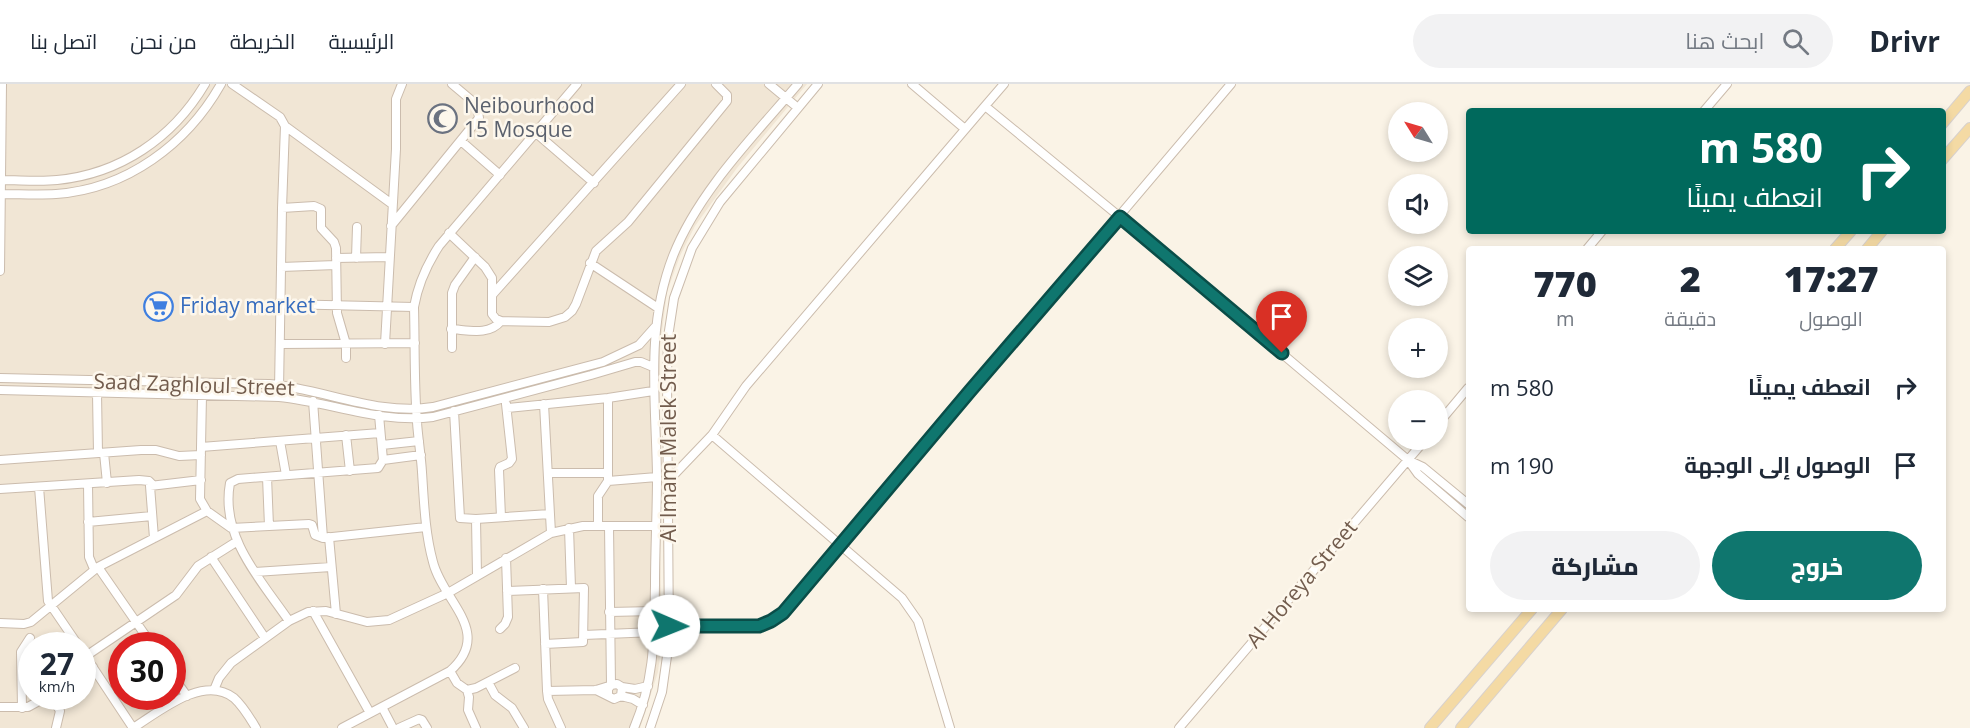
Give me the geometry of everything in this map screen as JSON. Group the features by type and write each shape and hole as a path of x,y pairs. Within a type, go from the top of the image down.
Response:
{"main road":[{"path":"1946,119 1970,92"},
{"path":"1946,155 1970,128"},
{"path":"1838,246 1848,234"},
{"path":"1870,246 1880,234"},
{"path":"1430,728 1529,612"},
{"path":"1461,728 1559,612"}],"street":[{"path":"0,271 2,84"},
{"path":"2,180 55,180 76,177 116,165 144,149 169,130 184,114 205,84"},
{"path":"1,194 57,194 78,191 109,182 139,169 174,144 194,125 211,103 221,84"},
{"path":"232,84 280,117 285,126 392,204"},
{"path":"385,344 397,95 402,84"},
{"path":"391,226 478,120 480,111 475,103 452,84"},
{"path":"342,728 450,670 459,663 465,652 468,629 434,566 426,527 417,414 414,307 423,274 430,260 449,233 574,88 562,84"},
{"path":"493,294 681,84"},
{"path":"449,233 485,267 492,278 492,314 496,319 549,322 565,317 576,304 590,263 600,245 628,222 727,101 727,95 716,84"},
{"path":"769,84 798,108"},
{"name":"Al Imam Malek Street","path":"634,728 644,705 653,663 657,477 653,367 658,308 673,255 693,215 798,84"},
{"name":"Al Imam Malek Street","path":"652,727 665,675 669,626 668,337 679,281 692,248 710,217 818,84"},
{"path":"912,84 965,129"},
{"path":"668,481 712,435 746,386 1004,84"},
{"path":"584,635 669,626 759,626 783,613 1231,84"},
{"path":"1706,108 1726,84"},
{"path":"984,106 1120,217 1408,460 1424,480 1466,515"},
{"path":"279,397 285,126"},
{"path":"536,133 594,183"},
{"path":"461,141 500,174"},
{"path":"282,208 319,207 321,228 334,242 337,306 346,344 346,358"},
{"path":"356,258 357,226"},
{"path":"1590,246 1600,234"},
{"path":"281,267 356,258 389,257"},
{"path":"452,348 453,289 475,257"},
{"path":"590,263 658,308"},
{"path":"281,304 414,307"},
{"path":"451,329 486,331 497,326 501,321"},
{"name":"Saad Zaghloul Street","path":"0,378 280,385 417,414 433,407 603,362 639,345 655,327"},
{"path":"280,344 415,343"},
{"name":"Saad Zaghloul Street","path":"0,390 279,397 313,401 379,415 417,414 454,411 635,362 653,367"},
{"path":"42,391 43,379"},
{"path":"1448,412 1466,390"},
{"path":"507,408 653,391"},
{"path":"97,393 101,453 107,483"},
{"path":"202,395 200,499 207,511 231,528 309,524 312,525 315,535 326,538 426,527"},
{"path":"501,518 499,470 500,467 509,464 512,459 505,398"},
{"path":"598,526 598,496 608,477 608,398"},
{"path":"313,401 314,438 336,614"},
{"path":"544,404 551,533"},
{"path":"454,411 459,517 476,519 550,514"},
{"path":"289,621 236,542 231,528 230,483 238,479 378,468 383,460 379,415"},
{"path":"0,460 156,450 172,455 280,441 380,433"},
{"path":"346,435 350,471"},
{"path":"712,435 902,598 912,610 918,621 950,728"},
{"path":"280,441 286,475"},
{"path":"382,445 419,441"},
{"name":"Al Horeya Street","path":"1179,728 1416,450"},
{"path":"383,460 421,455"},
{"path":"1408,460 1423,467 1466,502"},
{"path":"548,473 657,477"},
{"path":"267,477 269,526"},
{"path":"0,489 144,480 153,485 201,480"},
{"path":"88,484 89,557 143,632"},
{"path":"153,485 150,489 154,538"},
{"path":"39,487 47,594 51,606 69,632"},
{"path":"0,623 31,622 96,568 207,511"},
{"path":"655,512 657,515 664,516 668,511"},
{"path":"88,522 152,516"},
{"path":"476,519 477,575"},
{"path":"214,690 219,678 231,663 298,616 314,611 367,622 389,620 448,593 551,533 569,528 598,526 655,526"},
{"path":"609,526 609,688 614,699 621,692 648,686"},
{"path":"569,528 571,588"},
{"path":"96,647 176,595 192,572 236,542"},
{"path":"655,551 660,546 669,550"},
{"path":"211,557 265,638"},
{"path":"500,628 506,624 508,617 506,558"},
{"path":"255,572 331,567"},
{"path":"543,589 548,699 561,728"},
{"path":"507,591 584,589 584,641 545,644"},
{"path":"314,611 370,713"},
{"path":"609,612 655,611"},
{"path":"24,624 28,632"},
{"path":"467,690 515,668"},
{"path":"450,670 457,683 467,690 468,710 476,728"},
{"path":"96,672 133,728 195,692 214,690 233,698 256,728"},
{"path":"488,682 495,694 512,708 524,728"},
{"path":"547,691 596,690 617,684 621,692 644,705"},
{"path":"0,707 18,708"},
{"path":"382,707 393,728"},
{"path":"56,728 59,710"},
{"path":"399,728 419,719 427,728"}],"shaded area":[{"path":"0,84 807,84 737,168 695,226 680,256 667,292 660,347 659,501 662,639 658,672 640,728 0,728"}],"place":[{"name":"Neibourhood 15 Mosque","path":"443,118"},
{"name":"Friday market","path":"159,306"}],"route":[{"path":"669,626 759,626 783,613 1120,217 1282,353"}]}
